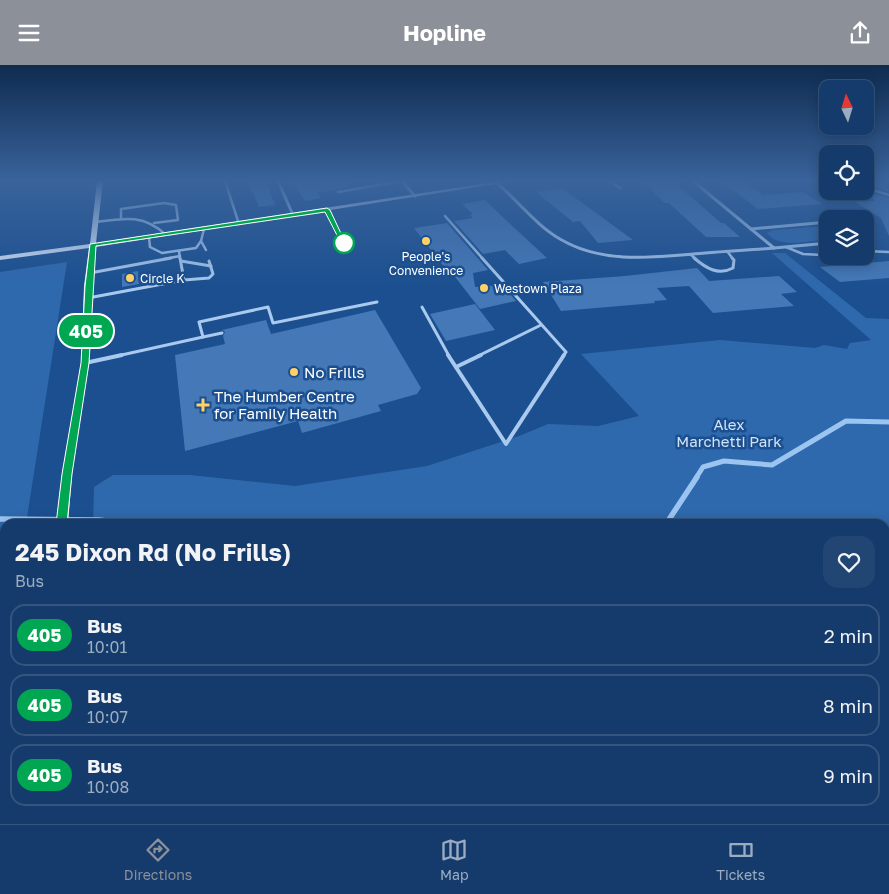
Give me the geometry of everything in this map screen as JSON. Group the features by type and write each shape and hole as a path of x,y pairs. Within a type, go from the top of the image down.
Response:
{"main road":[{"path":"62,519 67,474 85,363 88,298 97,216"},
{"path":"0,258 148,238 284,216"}],"street":[{"path":"534,216 558,238 579,248 618,257 657,257 819,244"},
{"path":"736,216 774,248"},
{"path":"751,229 819,223"}],"lane":[{"path":"96,223 133,218 154,223 178,220 178,216"},
{"path":"237,216 239,224"},
{"path":"330,216 344,243"},
{"path":"422,307 439,341 506,444 566,352 445,216"},
{"path":"154,223 166,235"},
{"path":"148,238 150,247 162,253 179,251 196,248 201,241 204,229"},
{"path":"201,241 206,250"},
{"path":"786,247 803,254 819,255"},
{"path":"179,251 184,280"},
{"path":"690,254 707,269 715,272 728,272 733,269 734,260 727,251"},
{"path":"874,251 889,252"},
{"path":"90,273 180,256"},
{"path":"158,260 158,267"},
{"path":"181,261 210,266"},
{"path":"88,298 184,280 209,278 213,274 209,261"},
{"path":"141,263 141,271"},
{"path":"160,279 161,284"},
{"path":"143,282 144,287"},
{"path":"267,323 377,302"},
{"path":"203,337 199,322 234,314 268,307 273,322"},
{"path":"456,367 541,325"},
{"path":"85,363 222,333"}],"green space":[{"path":"819,227 819,240 795,243 779,241 767,233 773,230"},
{"name":"Alex Marchetti Park","path":"772,253 785,253 866,318 889,319 889,519 93,519 94,487 113,475 190,475 295,486 427,466 519,436 548,424 598,426 639,416 581,354 720,340 815,348 824,345 847,349 850,343 871,340"},
{"path":"67,262 27,519 0,519 0,272"}],"building":[{"path":"471,216 503,216 547,258 519,264 505,250 483,254 454,221 473,218"},
{"path":"566,216 601,216 633,240 598,243 580,221 573,222"},
{"path":"684,216 713,216 740,237 706,237"},
{"path":"878,216 889,216 889,236 881,218"},
{"path":"447,223 488,270 473,273 475,287 502,285 516,301 480,309 414,228"},
{"path":"889,261 889,278 840,282 820,267 874,265 874,262"},
{"path":"697,268 709,281 779,276 797,292 781,294 794,306 713,313 689,286 657,288 667,300 654,301 655,303 561,311 543,282 625,276"},
{"name":"Circle K","path":"138,271 139,284 122,287 122,274"},
{"path":"475,304 495,330 446,341 430,314"},
{"name":"No Frills","path":"375,310 421,388 417,394 378,405 381,411 302,433 298,421 185,451 175,355 225,344 223,336 225,332 222,330 266,320 271,334"}],"waterway":[{"path":"696,478 703,467 724,461 772,465 846,421 889,422"},
{"path":"669,519 697,477"}],"bus line":[{"name":"405","path":"62,519 67,474 85,363 88,286 93,245 286,216"},
{"name":"405","path":"330,216 344,243"}],"place":[{"name":"People's Convenience","path":"426,241"},
{"name":"Circle K","path":"130,278"},
{"name":"Westown Plaza","path":"484,288"},
{"name":"No Frills","path":"294,372"},
{"name":"The Humber Centre for Family Health","path":"203,405"}]}
